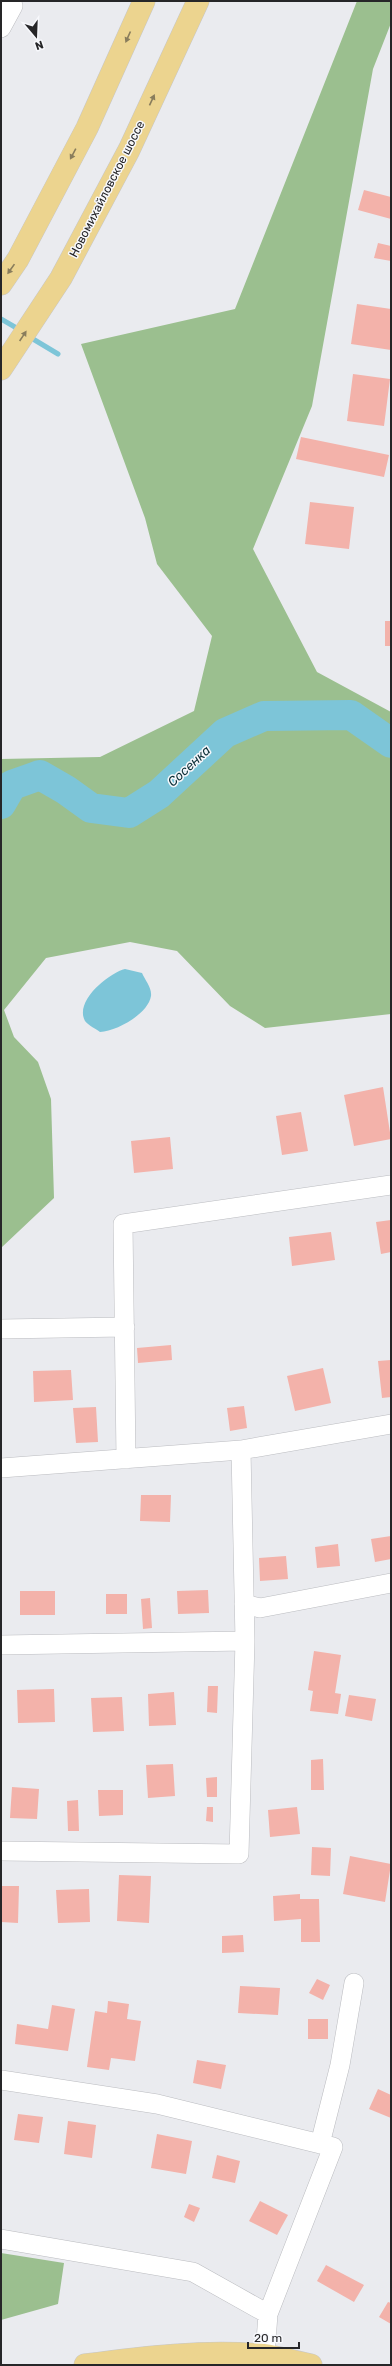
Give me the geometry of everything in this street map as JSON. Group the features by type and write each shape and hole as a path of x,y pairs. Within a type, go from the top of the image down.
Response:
{"main road":[{"path":"1,284 18,259 87,128 144,1"},
{"name":"Новомихайловское шоссе","path":"1,369 65,272 129,150 198,1"},
{"path":"85,2365 150,2356 235,2353 265,2355 311,2365"}],"street":[{"path":"1,28 13,6 4,1"},
{"path":"126,1460 123,1224 391,1185"},
{"path":"1,1329 125,1327"},
{"path":"1,1468 126,1460 241,1450 391,1424"},
{"path":"1,1850 239,1854 245,1641 241,1450"},
{"path":"244,1604 260,1608 391,1583"},
{"path":"1,1645 245,1641"},
{"path":"320,2144 340,2065 354,1983"},
{"path":"1,2080 157,2104 333,2147 268,2314 265,2355"},
{"path":"1,2239 193,2272 268,2314"}],"green space":[{"path":"357,1 391,1 391,23 373,69 312,406 253,549 317,672 391,712 391,1014 265,1028 230,1006 177,951 130,942 46,958 4,1010 14,1037 38,1062 51,1099 54,1198 1,1248 1,759 100,757 194,711 212,636 157,564 145,518 81,344 235,309"},
{"path":"1,2253 64,2263 58,2304 1,2320"}],"water":[{"path":"125,969 142,973 151,993 149,1003 138,1015 123,1025 100,1032 85,1021 83,1013 84,1005 102,982 110,976"}],"building":[{"path":"364,190 391,197 391,219 358,210"},
{"path":"378,243 391,246 391,261 374,258"},
{"path":"357,304 391,309 391,350 351,344"},
{"path":"353,374 390,379 384,426 347,421"},
{"path":"301,437 389,455 384,477 296,459"},
{"path":"310,502 354,507 349,549 305,544"},
{"path":"385,621 391,621 391,646 385,646"},
{"path":"383,1087 391,1139 354,1146 344,1095"},
{"path":"301,1112 308,1151 282,1155 276,1116"},
{"path":"170,1137 173,1169 134,1173 131,1141"},
{"path":"391,1220 391,1252 381,1254 376,1222"},
{"path":"331,1232 335,1260 292,1266 289,1237"},
{"path":"171,1345 172,1360 138,1363 137,1348"},
{"path":"391,1360 391,1397 382,1398 378,1361"},
{"path":"323,1368 331,1403 295,1411 287,1376"},
{"path":"71,1370 73,1400 34,1402 33,1371"},
{"path":"244,1406 247,1428 230,1431 227,1408"},
{"path":"96,1407 98,1442 76,1443 73,1408"},
{"path":"141,1495 171,1495 170,1522 140,1521"},
{"path":"391,1536 391,1559 375,1562 371,1539"},
{"path":"338,1544 340,1566 317,1568 315,1547"},
{"path":"286,1556 288,1579 260,1581 259,1558"},
{"path":"208,1590 209,1613 178,1614 177,1591"},
{"path":"20,1591 55,1591 55,1615 20,1615"},
{"path":"106,1594 127,1594 127,1614 106,1614"},
{"path":"150,1598 152,1628 143,1629 141,1599"},
{"path":"314,1651 341,1655 335,1693 341,1694 338,1714 310,1711 313,1691 308,1690"},
{"path":"208,1686 218,1686 217,1713 207,1712"},
{"path":"54,1689 55,1722 18,1723 17,1690"},
{"path":"174,1692 176,1725 149,1726 148,1694"},
{"path":"349,1695 376,1699 372,1721 345,1716"},
{"path":"122,1697 124,1731 93,1732 91,1698"},
{"path":"323,1759 324,1790 311,1790 311,1760"},
{"path":"173,1764 175,1796 148,1798 146,1765"},
{"path":"217,1777 217,1797 207,1797 206,1778"},
{"path":"12,1787 39,1789 37,1819 10,1818"},
{"path":"98,1790 123,1790 123,1815 99,1816"},
{"path":"78,1800 79,1831 68,1831 67,1801"},
{"path":"207,1807 213,1807 213,1822 206,1821"},
{"path":"297,1807 300,1834 270,1837 268,1810"},
{"path":"312,1847 331,1848 330,1876 311,1875"},
{"path":"350,1856 391,1864 385,1902 343,1894"},
{"path":"119,1875 151,1876 149,1923 117,1921"},
{"path":"1,1886 19,1886 18,1923 1,1922"},
{"path":"89,1889 90,1922 58,1923 56,1890"},
{"path":"300,1894 300,1899 319,1899 320,1942 301,1942 301,1919 274,1921 273,1896"},
{"path":"243,1935 244,1952 222,1953 222,1936"},
{"path":"317,1979 330,1985 323,2000 309,1993"},
{"path":"240,1986 280,1988 278,2015 238,2013"},
{"path":"108,2001 129,2004 127,2019 141,2021 135,2061 111,2058 109,2070 87,2067 95,2011 107,2013"},
{"path":"52,2005 75,2009 68,2051 15,2044 17,2024 48,2029"},
{"path":"308,2019 328,2019 328,2039 308,2039"},
{"path":"197,2060 226,2065 221,2089 193,2083"},
{"path":"378,2089 391,2095 391,2118 369,2109"},
{"path":"18,2114 43,2117 39,2143 14,2140"},
{"path":"68,2121 96,2125 92,2158 64,2154"},
{"path":"157,2134 192,2141 186,2174 151,2168"},
{"path":"217,2155 240,2161 235,2183 212,2178"},
{"path":"260,2201 288,2215 277,2235 249,2221"},
{"path":"189,2204 200,2208 194,2222 184,2217"},
{"path":"326,2265 364,2285 354,2302 317,2281"},
{"path":"388,2302 391,2303 391,2324 379,2317"}],"waterway":[{"path":"1,319 20,330"},
{"path":"28,336 58,354"},
{"name":"Сосенка","path":"1,804 12,785 40,775 66,790 91,808 129,813 159,794 225,733 264,716 351,715 391,743"}]}
